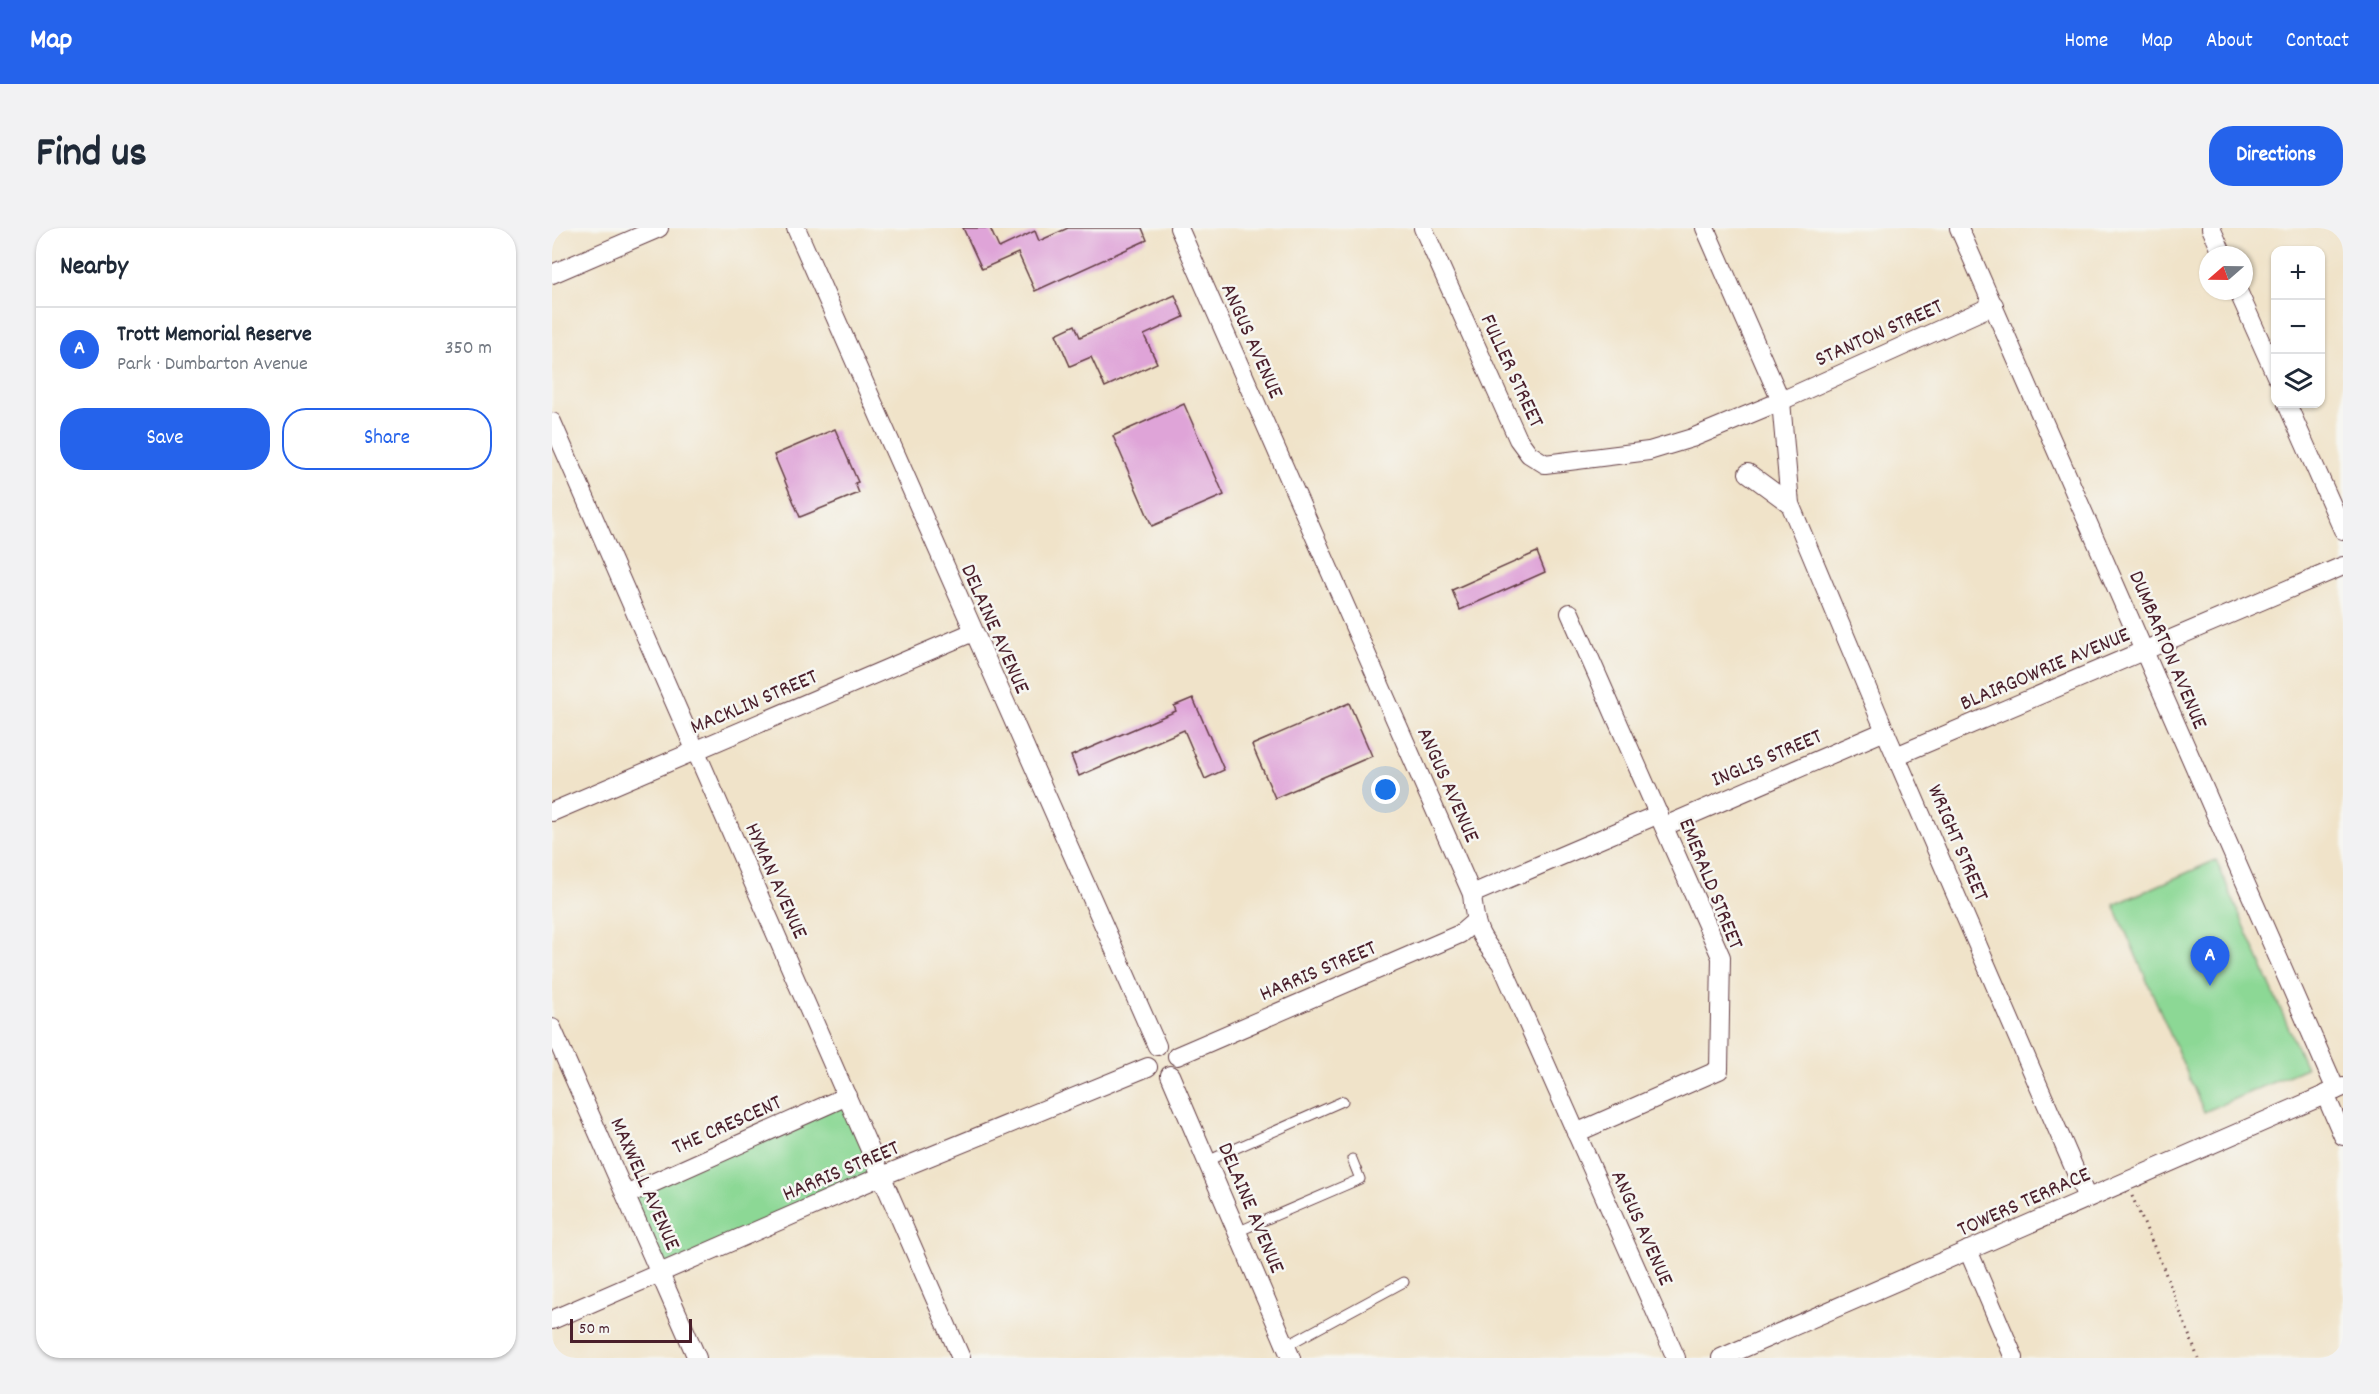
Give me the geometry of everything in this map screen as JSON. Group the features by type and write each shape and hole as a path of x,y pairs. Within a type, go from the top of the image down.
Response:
{"street":[{"path":"552,274 658,228"},
{"name":"DELAINE AVENUE","path":"796,228 1157,1046"},
{"name":"ANGUS AVENUE","path":"1179,228 1473,894 1474,922 1486,945 1501,963 1676,1358"},
{"name":"FULLER STREET","path":"1423,228 1518,439 1529,454 1545,464 1649,451 1692,438 1781,401"},
{"name":"WRIGHT STREET","path":"1705,228 1781,401 1790,504 1885,731 2087,1198"},
{"name":"DUMBARTON AVENUE","path":"1959,228 2335,1090 2343,1136"},
{"path":"2211,228 2219,246"},
{"path":"2242,300 2271,365"},
{"name":"STANTON STREET","path":"1781,401 1994,305"},
{"path":"2290,408 2343,531"},
{"name":"HYMAN AVENUE","path":"552,422 961,1358"},
{"path":"1748,473 1790,504"},
{"name":"BLAIRGOWRIE AVENUE","path":"1896,756 2343,566"},
{"name":"EMERALD STREET","path":"1570,613 1721,957 1719,1070 1576,1133"},
{"name":"MACKLIN STREET","path":"552,812 973,632"},
{"name":"INGLIS STREET","path":"1473,894 1885,731"},
{"name":"HARRIS STREET","path":"1177,1056 1460,934 1474,922"},
{"name":"MAXWELL AVENUE","path":"552,1028 697,1358"},
{"path":"1166,1045 1177,1056 1177,1066 1170,1075 1160,1077 1148,1067 1148,1056 1157,1046 1166,1045"},
{"name":"HARRIS STREET","path":"552,1320 882,1176 1148,1067"},
{"name":"DELAINE AVENUE","path":"1170,1075 1289,1352"},
{"name":"TOWERS TERRACE","path":"1721,1358 1740,1354 1968,1250 2335,1090"},
{"name":"THE CRESCENT","path":"626,1195 847,1096"},
{"path":"1968,1250 2014,1358"}],"lane":[{"path":"1207,1161 1343,1101"},
{"path":"1237,1232 1360,1179 1352,1159"},
{"path":"1289,1352 1404,1282"}],"path":[{"path":"2126,1181 2163,1267 2198,1358"}],"green space":[{"path":"2216,860 2306,1068 2204,1112 2114,905"},
{"path":"849,1096 883,1175 660,1272 627,1195"}],"building":[{"path":"963,228 990,228 999,248 1035,231 1039,241 1068,228 1142,228 1147,240 1035,291 1018,253 982,269"},
{"path":"1175,295 1184,317 1144,335 1157,363 1105,387 1091,357 1070,366 1056,334 1075,325 1080,337"},
{"path":"1184,404 1224,495 1152,526 1113,436"},
{"path":"835,429 858,482 855,483 859,493 800,517 774,455"},
{"path":"1537,552 1545,572 1460,610 1452,590"},
{"path":"1193,698 1224,770 1205,779 1184,730 1079,776 1071,756 1176,711 1174,706"},
{"path":"1349,703 1372,756 1275,798 1252,745"}],"place":[{"name":"Trott Memorial Reserve","path":"2210,986"}]}
